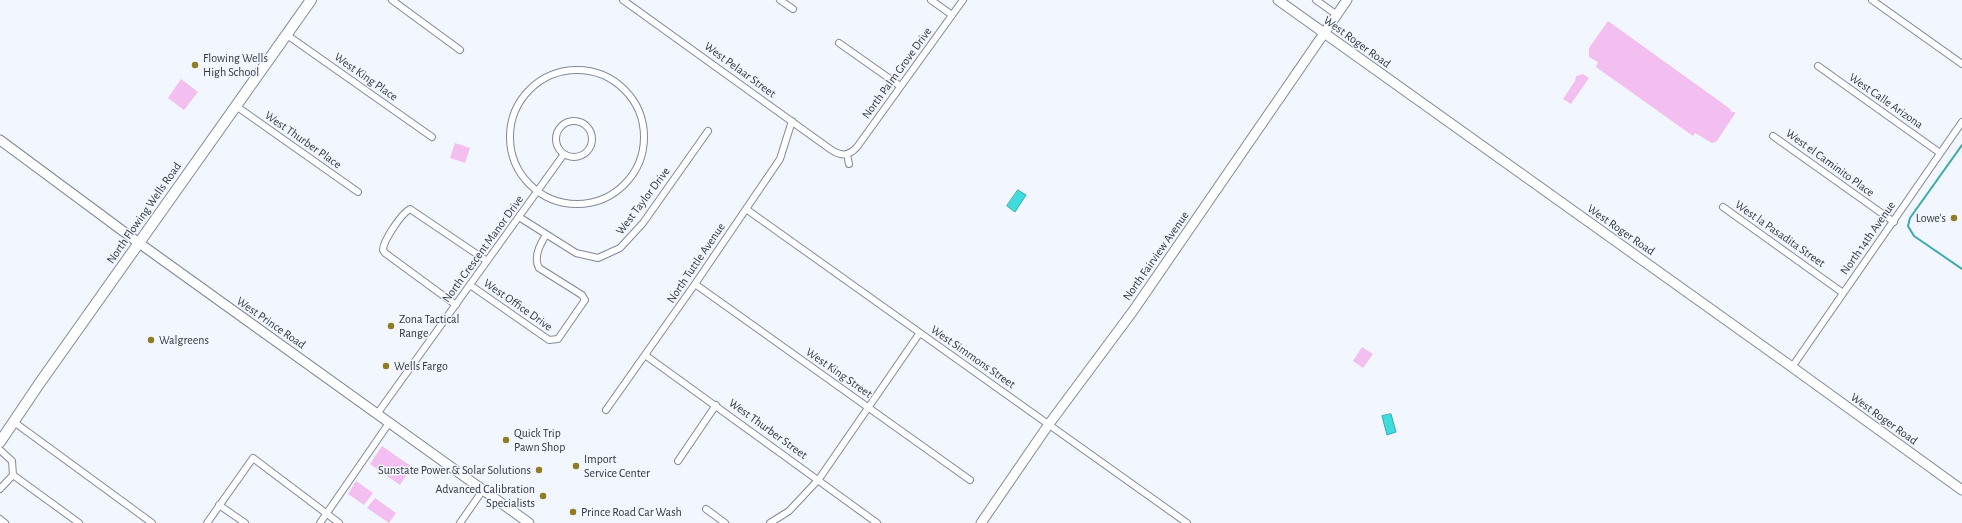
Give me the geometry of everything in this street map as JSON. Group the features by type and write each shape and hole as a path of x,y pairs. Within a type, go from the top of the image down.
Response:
{"main road":[{"name":"North Flowing Wells Road","path":"0,442 311,0"}],"street":[{"path":"392,0 460,50"},
{"name":"West Pelaar Street","path":"623,0 836,152 846,154"},
{"path":"780,0 793,9"},
{"path":"931,0 952,15"},
{"name":"North Palm Grove Drive","path":"846,154 857,147 963,0"},
{"name":"West Roger Road","path":"1278,0 1962,490"},
{"name":"West Roger Road","path":"1316,0 1337,15"},
{"name":"North Fairview Avenue","path":"981,523 1049,424 1124,323 1347,0"},
{"path":"1872,0 1962,64"},
{"name":"West King Place","path":"287,35 432,137"},
{"path":"839,43 900,86"},
{"name":"West Calle Arizona","path":"1818,66 1940,153"},
{"path":"563,71 590,71 612,79 628,93 639,111 644,130 642,153 635,169 622,186 609,196 596,201 577,205 557,200 538,191 517,165 511,147 511,127 516,110 522,98 535,84 555,73 563,71"},
{"name":"West Thurber Place","path":"236,106 358,192"},
{"path":"570,121 575,121 586,125 592,134 589,150 585,154 574,157 564,154 560,151 556,141 556,136 561,126 570,121"},
{"name":"North Tuttle Avenue","path":"606,410 695,284 780,159 792,121"},
{"name":"North 14th Avenue","path":"1792,367 1962,122"},
{"name":"West Taylor Drive","path":"519,217 576,253 598,258 620,248 643,223 708,132"},
{"name":"West el Caminito Place","path":"1773,136 1894,222"},
{"name":"West Prince Road","path":"0,140 139,243 529,523"},
{"name":"North Crescent Manor Drive","path":"377,414 564,154"},
{"path":"846,154 849,164"},
{"name":"West la Pasadita Street","path":"1723,208 1843,293"},
{"path":"456,305 383,250 384,243 397,223 410,209 487,260"},
{"name":"West Simmons Street","path":"746,209 1187,523"},
{"name":"West Office Drive","path":"470,285 550,340 558,339 585,300 582,295 538,268 536,256 546,235"},
{"name":"West King Street","path":"695,284 970,480"},
{"path":"770,523 789,511 818,479 920,334"},
{"name":"West Thurber Street","path":"645,355 877,523"},
{"path":"678,461 716,405"},
{"path":"14,422 152,523"},
{"path":"320,523 389,423"},
{"path":"0,450 12,461 13,475 0,490"},
{"path":"207,523 253,458 340,523"},
{"path":"13,475 79,523"},
{"name":"West Roger Road","path":"1949,481 1962,483"},
{"path":"460,523 483,490"},
{"path":"219,505 244,523"},
{"path":"706,509 725,523"},
{"path":"0,519 5,523"}],"shaded area":[{"path":"1608,21 1729,108 1732,112 1735,112 1716,142 1712,143 1695,133 1693,136 1596,67 1598,62 1589,57 1589,48"},
{"path":"1583,74 1589,78 1571,104 1563,99 1575,81 1576,76"},
{"path":"181,79 198,92 184,110 168,98"},
{"path":"455,143 470,148 465,163 450,158"},
{"path":"1362,347 1373,354 1363,368 1353,361"},
{"path":"382,446 412,467 400,485 370,464"},
{"path":"356,481 373,493 364,505 348,494"},
{"path":"375,498 396,513 389,523 367,508"}],"water":[{"path":"1018,190 1026,195 1015,212 1007,206"},
{"path":"1391,414 1396,432 1387,435 1382,416"}],"waterway":[{"path":"1962,145 1910,218 1908,226 1914,236 1962,269"}],"place":[{"name":"Flowing Wells High School","path":"195,65"},
{"name":"Lowe's","path":"1954,218"},
{"name":"Zona Tactical Range","path":"391,326"},
{"name":"Walgreens","path":"151,340"},
{"name":"Wells Fargo","path":"386,366"},
{"name":"Quick Trip Pawn Shop","path":"506,440"},
{"name":"Import Service Center","path":"576,466"},
{"name":"Sunstate Power & Solar Solutions","path":"539,470"},
{"name":"Advanced Calibration Specialists","path":"543,496"},
{"name":"Prince Road Car Wash","path":"573,512"}]}
